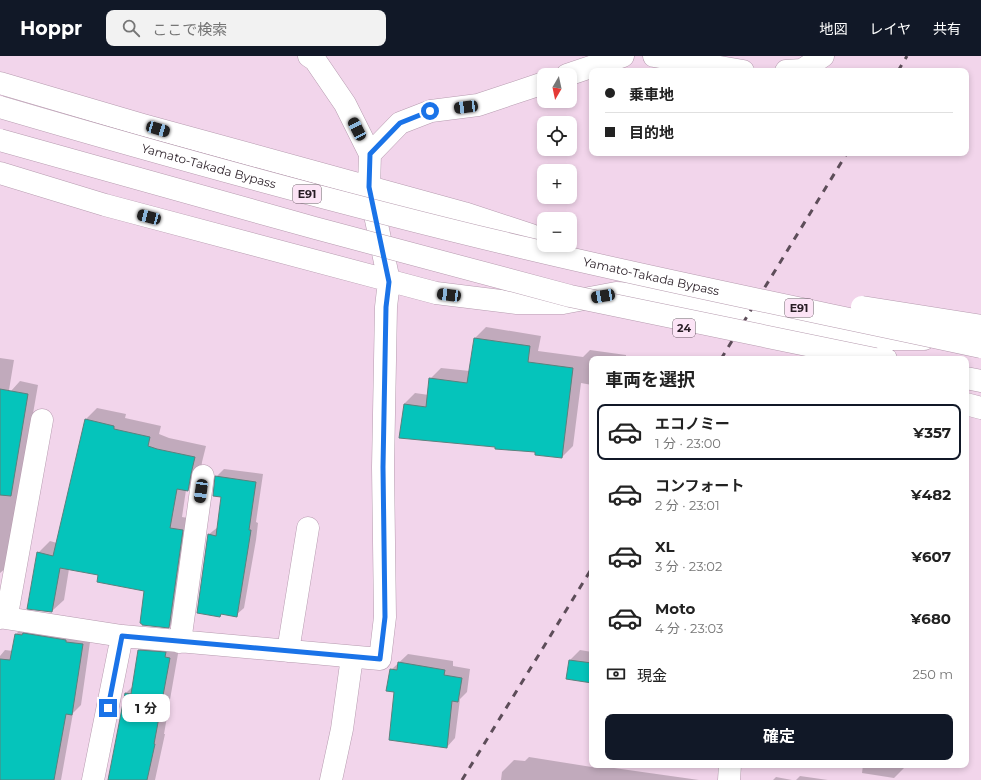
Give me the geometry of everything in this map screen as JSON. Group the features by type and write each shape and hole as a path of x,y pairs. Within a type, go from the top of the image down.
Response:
{"main road":[{"path":"0,618 122,636 380,659 385,617 383,467 386,307 389,282 369,187 370,154 345,104 315,60 309,56"},
{"path":"577,72 623,56"},
{"path":"654,56 725,68"},
{"path":"805,68 823,56"},
{"path":"0,83 143,125 464,213 537,238"},
{"path":"370,154 400,123 430,111 478,105 537,85"},
{"name":"Yamato-Takada Bypass","path":"0,107 116,141 319,197 525,248 981,347"},
{"path":"0,140 315,228 570,296 860,356"},
{"path":"0,173 104,205 436,294 517,303 563,303 616,293 658,295"},
{"path":"563,252 618,281 658,295 842,349 873,356"},
{"path":"617,269 981,326"},
{"name":"24","path":"570,296 787,356"},
{"path":"842,349 914,340 963,338 981,331"},
{"path":"969,379 981,381"},
{"path":"969,405 981,408"},
{"path":"969,406 981,416"},
{"path":"0,618 8,609 42,420"},
{"path":"180,642 203,476"},
{"path":"288,651 308,528"},
{"path":"93,780 122,636"},
{"path":"331,780 342,729 352,657"},
{"path":"729,780 730,768"}],"building":[{"path":"474,338 530,346 528,362 573,368 562,458 535,455 535,452 495,449 495,447 399,438 404,404 426,407 429,378 467,383"},
{"path":"0,389 28,394 11,496 0,495"},
{"path":"85,419 114,426 114,429 150,437 148,446 195,457 188,491 177,489 170,528 183,530 169,628 142,625 140,623 144,591 97,582 98,575 60,568 52,612 27,609 37,552 53,556"},
{"path":"215,476 256,482 249,530 251,530 237,617 221,614 220,617 197,613 208,534 216,536 221,497 213,496"},
{"path":"23,633 83,644 72,715 66,714 54,780 0,780 0,659 10,660 15,634 22,635"},
{"path":"138,650 166,652 165,657 170,658 147,780 108,780 125,693 131,694"},
{"path":"569,660 589,663 589,683 566,679"},
{"path":"398,662 445,670 444,675 462,678 458,702 452,701 447,748 389,740 394,692 386,691 390,669 397,670"}],"railway":[{"path":"900,68 907,56"},
{"path":"723,356 845,156"},
{"path":"462,780 589,573"}],"route":[{"path":"108,708 122,636 380,659 385,617 383,467 386,307 389,282 369,187 370,154 400,123 430,111"}]}
